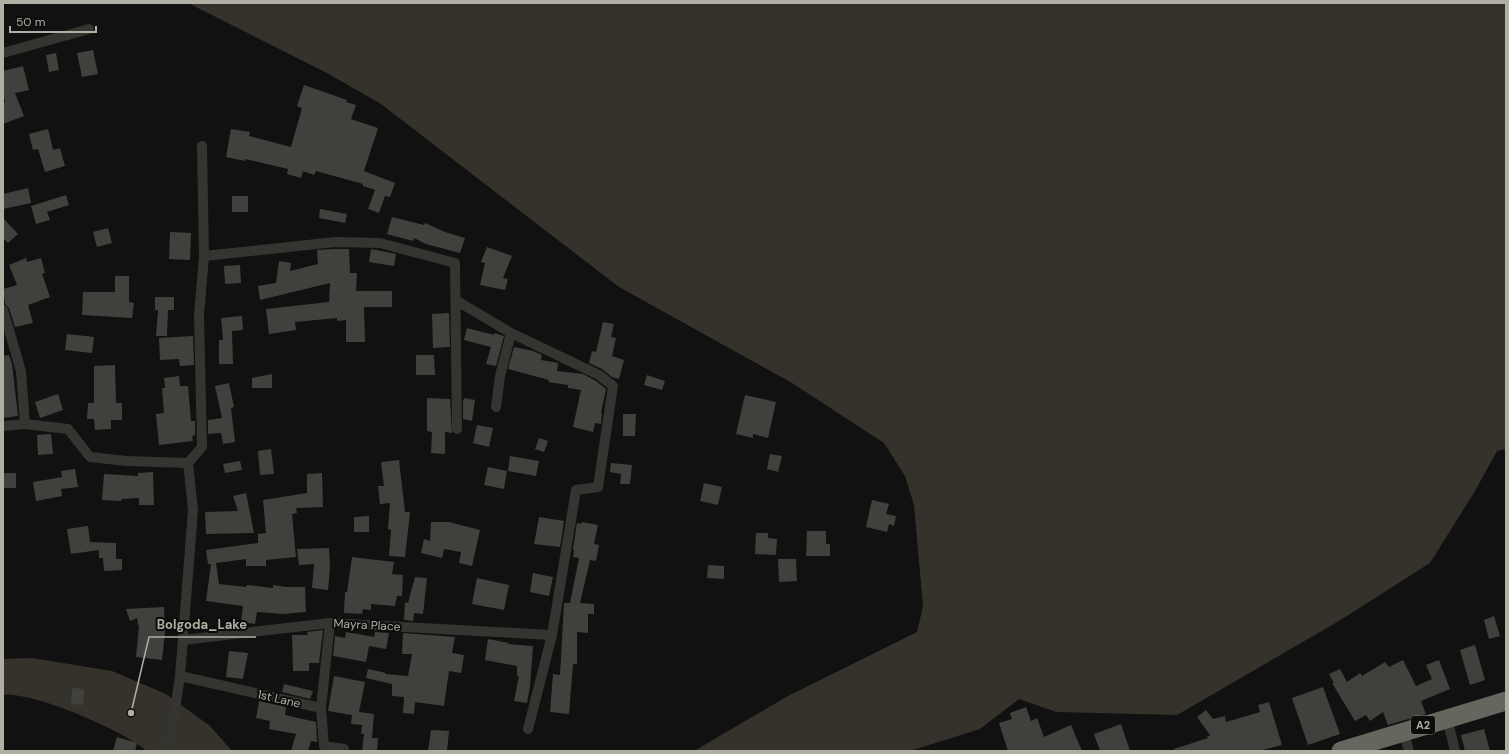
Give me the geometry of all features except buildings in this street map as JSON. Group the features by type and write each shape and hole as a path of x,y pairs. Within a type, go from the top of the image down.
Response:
{"highway":[{"name":"A2","path":"1341,751 1506,701"}],"street":[{"path":"3,53 89,29"},
{"path":"169,751 180,678 193,510 188,463 202,447 199,315 204,256 202,146"},
{"path":"204,256 335,242 380,243 455,263 457,301 457,428"},
{"path":"457,301 511,334 599,375 613,386 598,486 576,490 552,634 528,730"},
{"path":"3,310 21,371 25,424"},
{"path":"496,407 500,376 511,334"},
{"path":"3,426 25,424 68,429 90,457 126,461 188,463"},
{"path":"330,623 321,708 324,746 344,749"},
{"name":"Mayra Place","path":"183,640 330,623 552,634"},
{"name":"1st Lane","path":"180,678 321,708"},
{"path":"1447,718 1455,751"},
{"path":"1403,731 1409,751"}],"shaded area":[{"path":"188,3 1506,3 1506,449 1497,451 1475,491 1430,563 1339,621 1177,715 1056,712 1019,699 980,729 910,751 694,751 788,696 917,632 923,606 914,505 905,476 884,443 792,383 619,287 381,104 327,73"},
{"path":"32,658 112,671 166,694 210,726 232,751 147,751 119,733 78,714 35,699 17,695 3,695 3,659"}],"place":[{"name":"Bolgoda_Lake","path":"131,713"}]}
